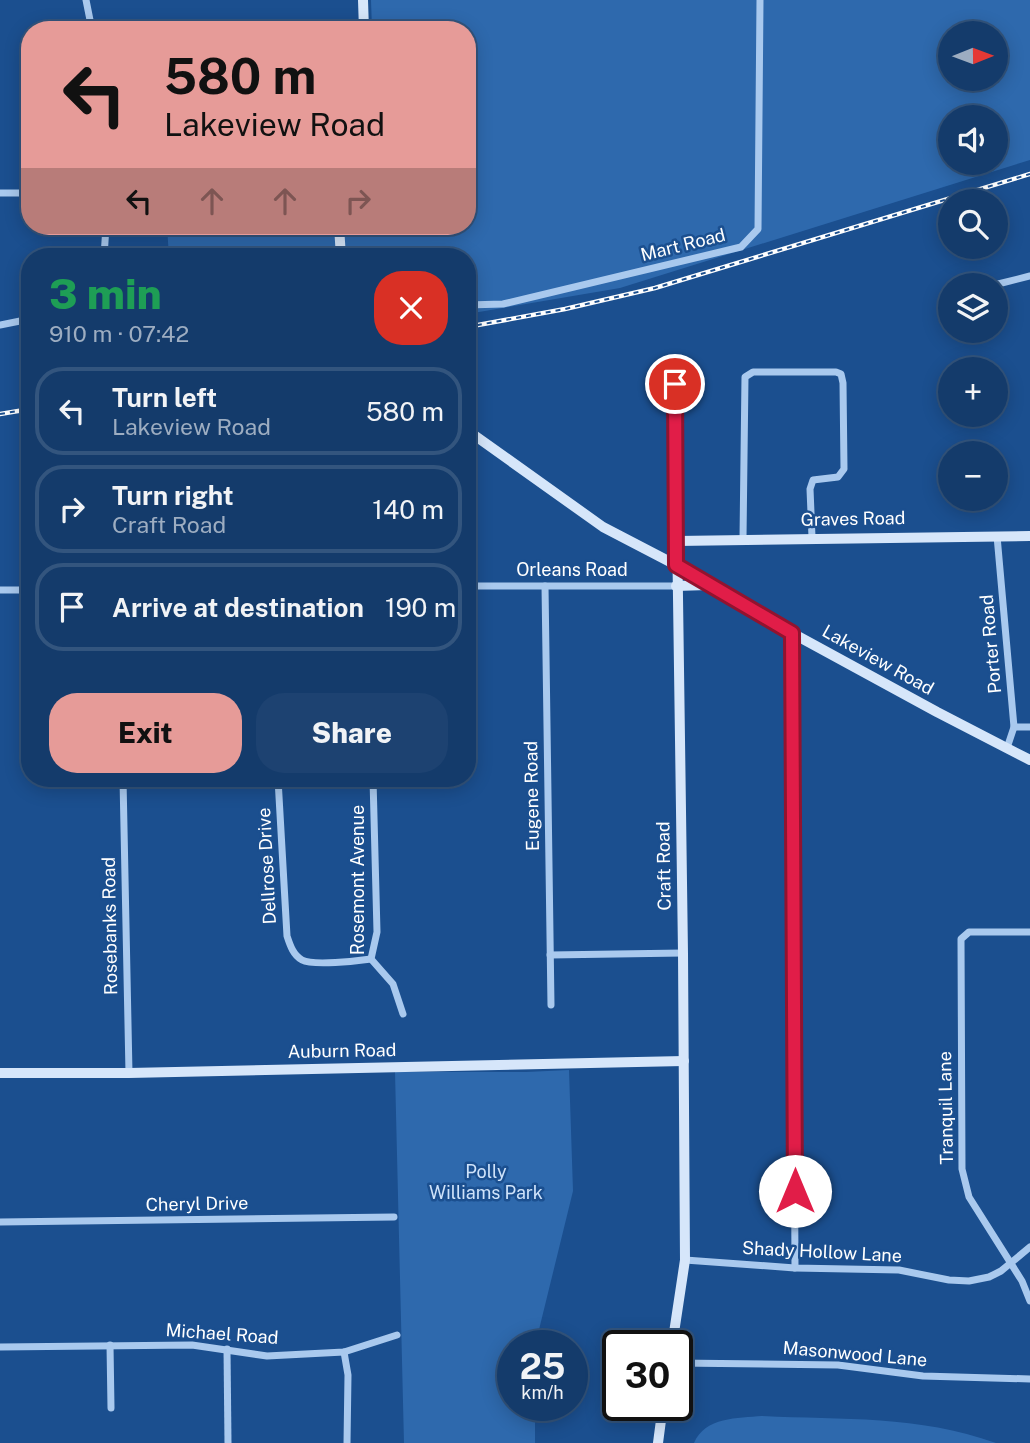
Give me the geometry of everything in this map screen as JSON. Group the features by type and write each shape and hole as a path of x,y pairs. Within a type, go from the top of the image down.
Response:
{"street":[{"path":"86,0 90,21"},
{"path":"363,0 364,21"},
{"name":"Mart Road","path":"476,305 503,304 741,247 758,229 760,0"},
{"path":"0,193 21,193"},
{"path":"1008,282 1030,276"},
{"path":"0,325 21,321"},
{"path":"743,538 745,377 753,372 836,372 841,374 843,383 844,470 838,477 813,480 810,489 812,537"},
{"name":"Craft Road","path":"674,1330 685,1260 675,384"},
{"name":"Lakeview Road","path":"476,436 603,527 676,565 792,633 1030,760"},
{"name":"Porter Road","path":"997,536 1014,727 1007,748"},
{"name":"Graves Road","path":"677,541 1030,536"},
{"name":"Orleans Road","path":"476,586 677,586"},
{"name":"Eugene Road","path":"544,586 551,1005"},
{"path":"677,586 711,586"},
{"path":"0,590 21,590"},
{"path":"792,633 795,1268"},
{"path":"1014,727 1030,727"},
{"name":"Rosebanks Road","path":"123,787 129,1073"},
{"name":"Dellrose Drive","path":"278,787 287,936 293,952 303,961 352,962 371,959"},
{"name":"Rosemont Avenue","path":"373,787 377,932 371,959 393,984 403,1014"},
{"name":"Tranquil Lane","path":"1030,932 969,932 961,939 962,1169 969,1197 1011,1263 1030,1301"},
{"path":"550,955 683,953"},
{"name":"Auburn Road","path":"0,1073 129,1073 684,1061"},
{"name":"Cheryl Drive","path":"0,1222 394,1217"},
{"name":"Shady Hollow Lane","path":"685,1260 795,1268 899,1270 948,1280 969,1281 989,1277 1030,1247"},
{"name":"Michael Road","path":"0,1347 192,1345 267,1356 344,1352 397,1335"},
{"path":"110,1345 111,1408"},
{"path":"227,1349 228,1443"},
{"path":"344,1352 348,1375 347,1443"},
{"name":"Masonwood Lane","path":"693,1363 838,1365 923,1376 1030,1379"},
{"path":"658,1443 661,1421"}],"green space":[{"path":"371,0 1030,0 1030,160 1008,167 1008,105 938,105 938,175 982,175 620,288 476,312 476,248 168,248 168,235 476,235 476,21 372,21"},
{"name":"Polly Williams Park","path":"569,1070 573,1191 539,1330 497,1330 497,1421 535,1421 535,1443 404,1443 395,1072"},
{"path":"762,1416 909,1423 967,1434 996,1443 694,1443 706,1428 723,1420"}],"railway":[{"path":"476,325 565,309 655,288 1030,174"},
{"path":"0,414 21,410"}],"route":[{"path":"675,384 676,565 792,633 795,1191"}]}
